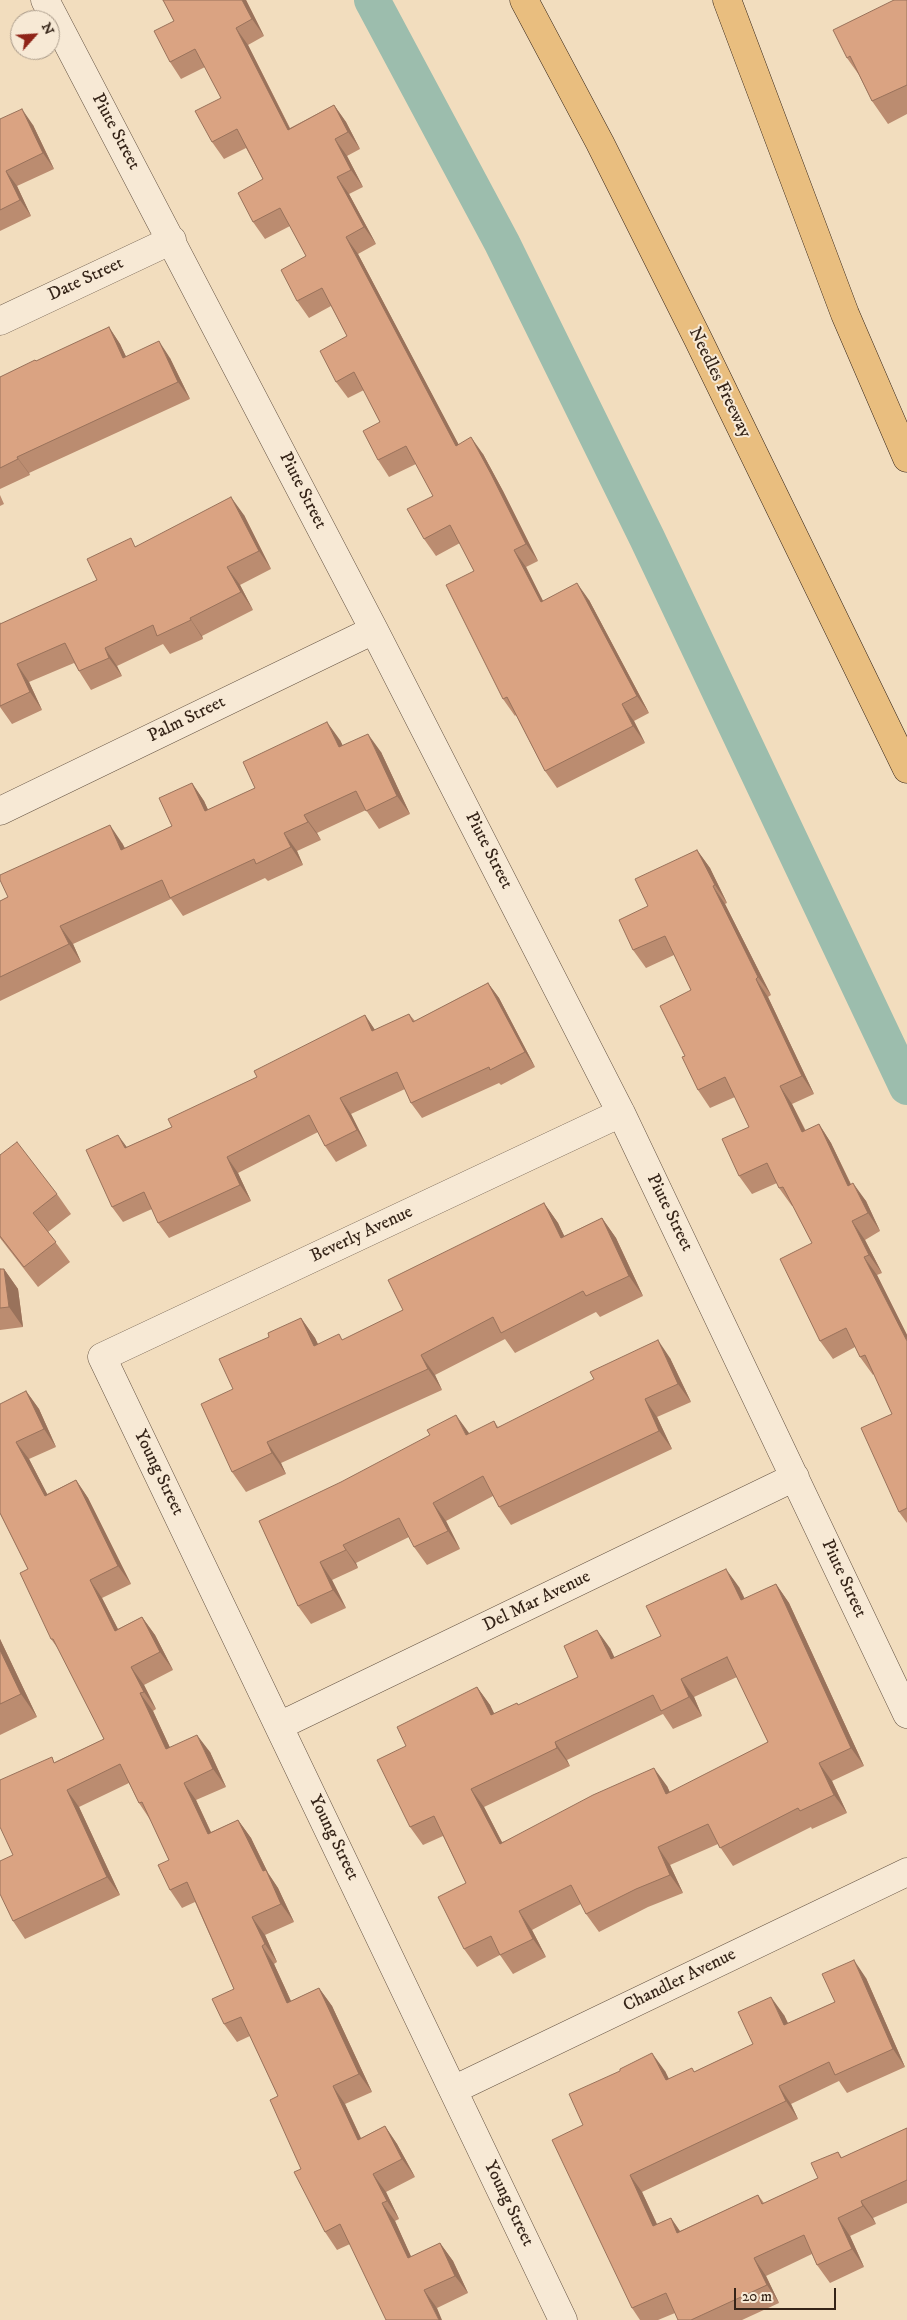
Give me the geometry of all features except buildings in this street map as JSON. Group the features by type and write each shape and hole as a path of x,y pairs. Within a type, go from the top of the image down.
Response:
{"highway":[{"name":"Needles Freeway","path":"524,0 600,143 698,339 907,770"},
{"path":"727,0 842,305 907,458"}],"street":[{"name":"Piute Street","path":"45,0 172,240 621,1112 907,1714"},
{"name":"Date Street","path":"0,321 172,240"},
{"name":"Palm Street","path":"0,811 374,630"},
{"name":"Beverly Avenue","path":"102,1357 621,1112"},
{"name":"Young Street","path":"102,1357 563,2320"},
{"name":"Del Mar Avenue","path":"279,1726 795,1477"},
{"name":"Chandler Avenue","path":"454,2090 907,1872"}],"waterway":[{"path":"372,0 502,243 647,538 907,1087"}]}
